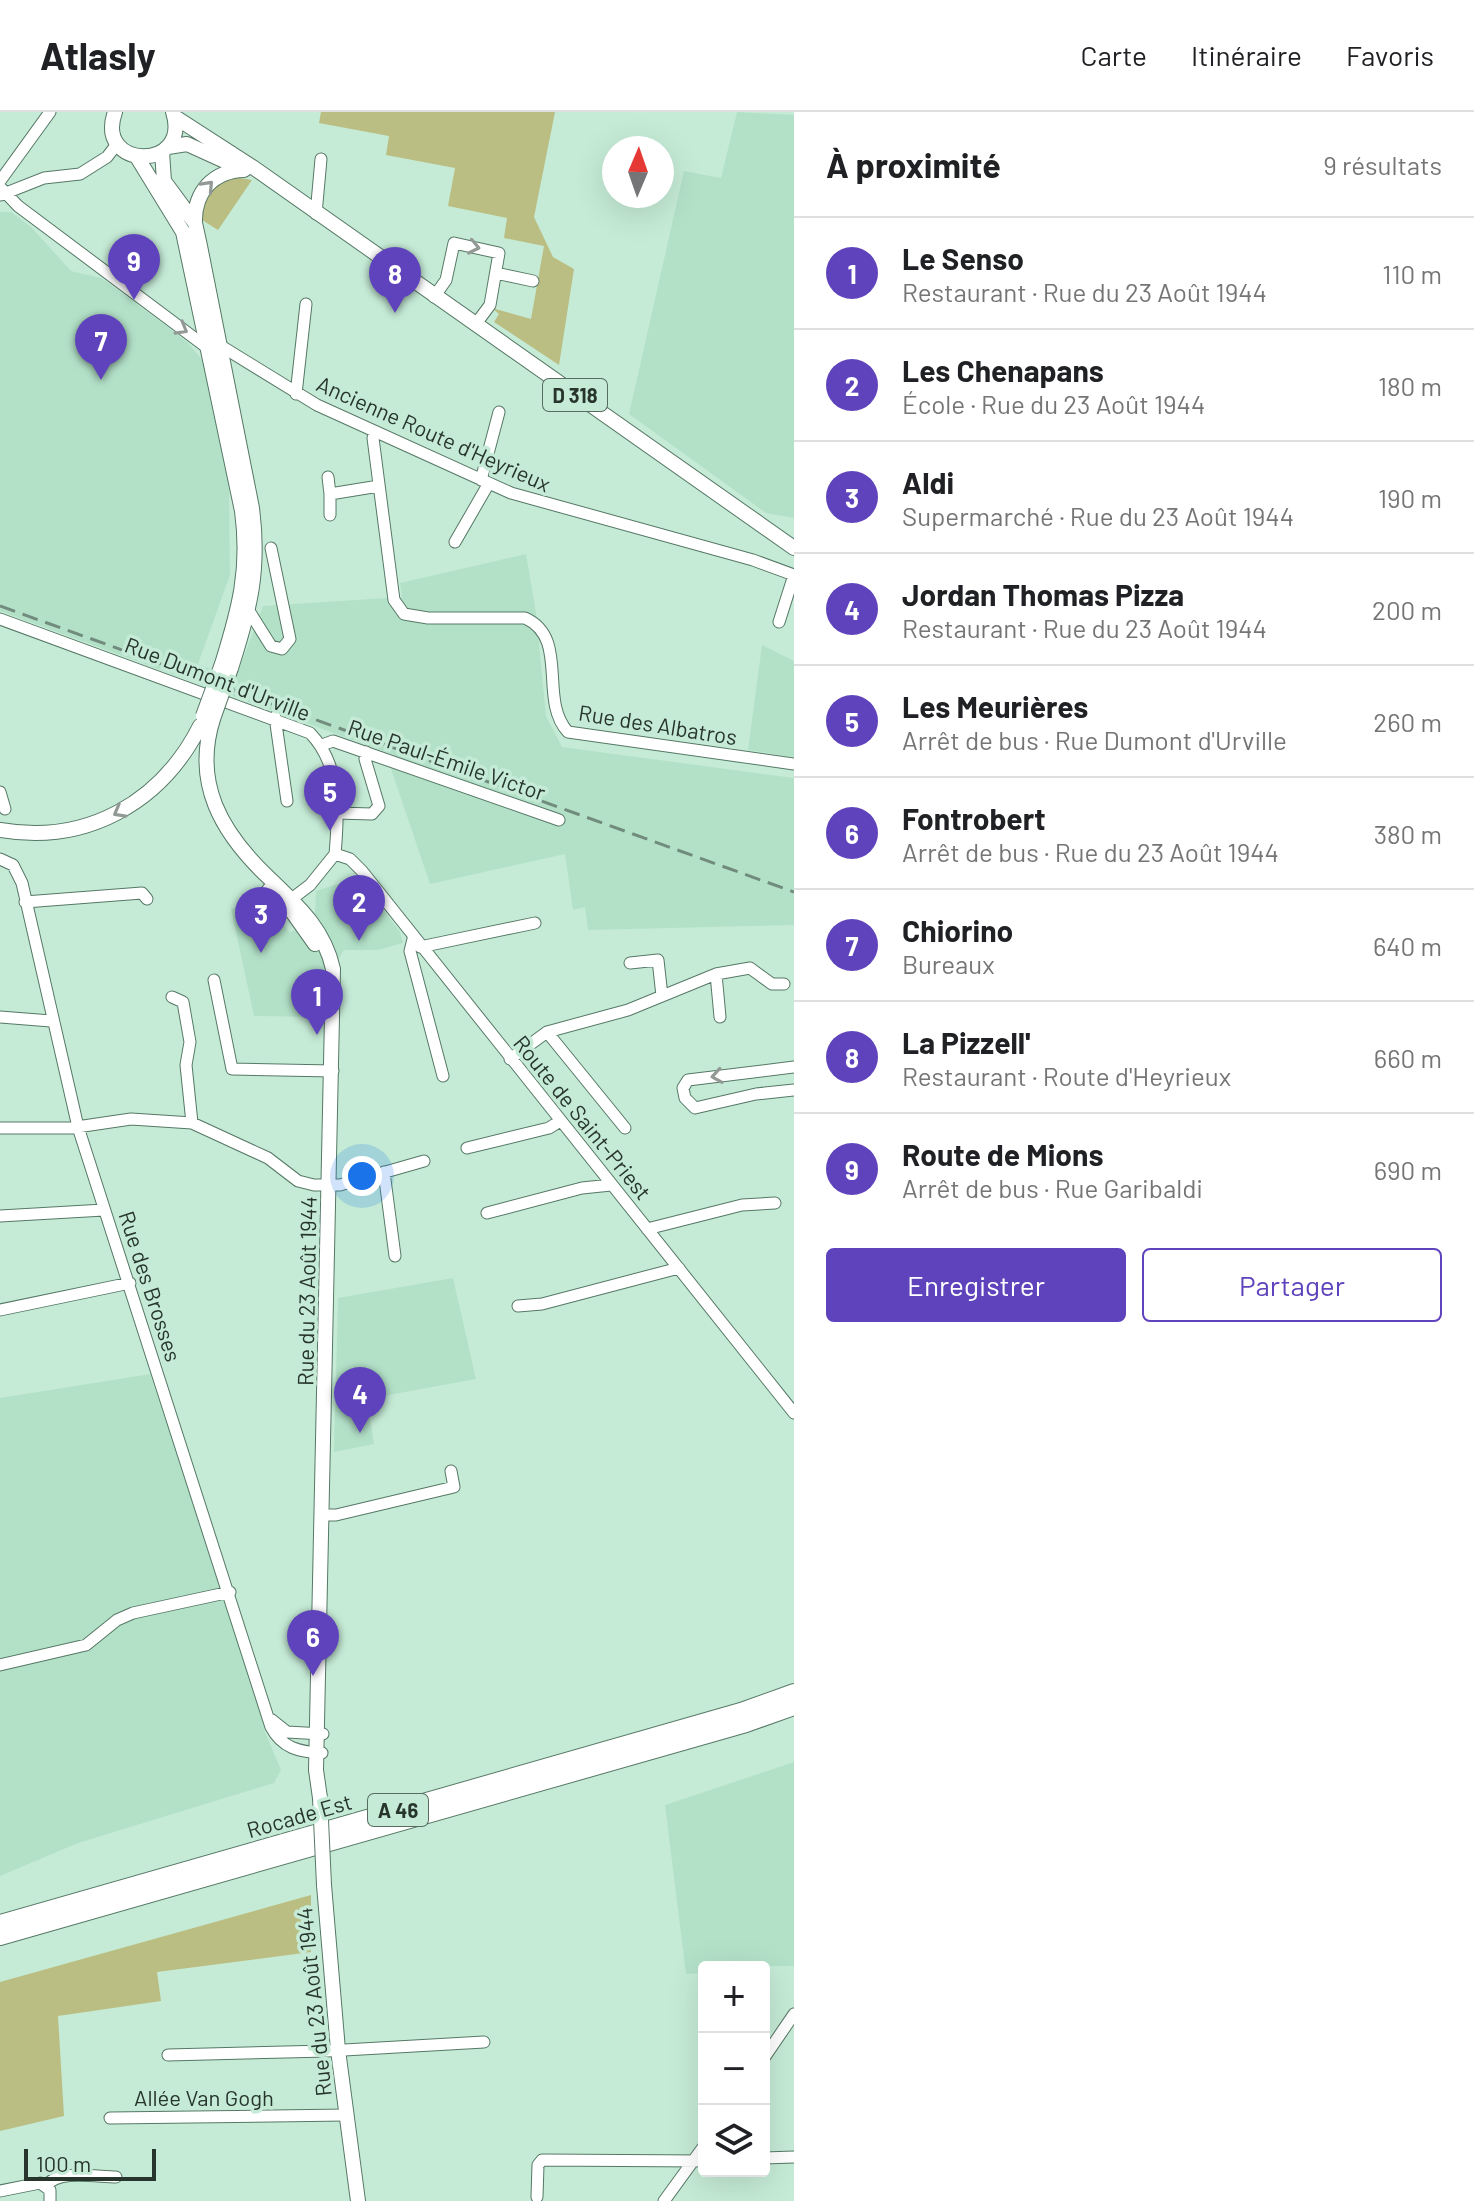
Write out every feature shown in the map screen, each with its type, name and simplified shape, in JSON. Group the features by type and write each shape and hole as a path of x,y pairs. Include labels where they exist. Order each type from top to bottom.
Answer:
{"highway":[{"name":"Rocade Est","path":"0,1923 695,1725 794,1692"},
{"name":"Rocade Est","path":"0,1937 704,1736 794,1707"}],"main road":[{"path":"0,830 54,834 120,814 179,763 205,720 226,666 245,605 257,548 215,348 183,232 137,157 117,144 111,125 115,112"},
{"path":"174,114 175,133 165,150 164,181 195,223"},
{"name":"D 318","path":"174,114 794,548"},
{"name":"D 318","path":"165,150 187,144 281,189"},
{"path":"137,157 165,150"},
{"path":"215,348 195,223 197,201 213,179 226,172 245,170"},
{"name":"Rue du 23 Août 1944","path":"205,720 204,761 211,795 241,847 328,950 334,993 319,1753 324,1885 338,2050 358,2201"}],"street":[{"path":"2,190 50,112"},
{"path":"2,190 44,178 80,174 100,162 117,144"},
{"path":"316,214 321,159"},
{"name":"Ancienne Route d'Heyrieux","path":"2,190 76,248 215,348 296,394 529,500 753,560 794,575 779,622"},
{"path":"434,297 446,280 454,243 499,253 490,305 475,325"},
{"path":"496,273 533,281"},
{"path":"296,394 306,304"},
{"path":"219,366 249,365"},
{"path":"455,542 485,481 499,412"},
{"name":"Rue des Albatros","path":"375,432 394,600 404,614 428,618 525,618 536,623 548,640 557,714 568,732 794,764"},
{"path":"328,477 330,515"},
{"path":"330,494 379,486"},
{"path":"245,605 271,646 282,649 290,639 271,548"},
{"name":"Rue Dumont d'Urville","path":"0,619 275,717 310,733 322,745 332,768 336,813 335,854"},
{"path":"275,717 287,801"},
{"name":"Rue Paul-Émile Victor","path":"322,745 333,741 559,820"},
{"path":"336,813 372,814 379,806 365,759 366,752"},
{"path":"0,792 5,809"},
{"path":"292,905 335,854"},
{"name":"Route de Saint-Priest","path":"335,854 350,859 362,871 794,1411"},
{"name":"Rue des Brosses","path":"0,859 13,865 22,883 51,1021 78,1127 269,1717 282,1743 319,1753"},
{"path":"25,902 142,893 147,899"},
{"path":"443,1076 410,951 417,943 535,923"},
{"path":"630,963 658,960 662,996"},
{"path":"510,1059 547,1032 628,1010 716,974 750,968 772,984 784,984"},
{"path":"716,974 720,1017"},
{"path":"214,980 232,1069 333,1071"},
{"path":"172,997 183,1002 190,1042 186,1065 192,1123"},
{"path":"0,1017 51,1021"},
{"path":"547,1032 625,1128"},
{"path":"794,1067 688,1080 683,1088 685,1098 695,1108 756,1094 794,1090"},
{"path":"0,1128 78,1127 115,1120 192,1123 268,1158 298,1181 330,1185 424,1161"},
{"path":"467,1148 549,1128 560,1121"},
{"path":"384,1172 395,1256"},
{"path":"487,1213 582,1188 611,1185"},
{"path":"647,1229 742,1205 775,1203"},
{"path":"0,1216 104,1210"},
{"path":"518,1306 542,1304 679,1268"},
{"path":"0,1310 130,1283"},
{"path":"324,1515 336,1515 454,1487 451,1471"},
{"path":"0,1665 86,1645 117,1620 133,1613 230,1592"},
{"path":"269,1717 287,1732 320,1734"},
{"path":"770,2049 794,2014"},
{"path":"168,2055 484,2042"},
{"name":"Allée Van Gogh","path":"110,2118 346,2115"},
{"path":"770,2158 794,2157"},
{"path":"537,2197 538,2165 542,2160 698,2161"},
{"path":"664,2201 698,2162"},
{"path":"50,2201 46,2186 50,2180 60,2176 116,2177"},
{"path":"0,2191 34,2183 46,2186"}],"shaded area":[{"path":"321,112 555,112 534,217 553,257 574,269 559,365 494,322 499,314 492,308 531,319 544,246 504,238 507,218 448,206 455,168 386,155 389,136 319,123"},
{"path":"737,112 794,115 794,518 766,513 629,414 684,171 721,178"},
{"path":"233,177 252,180 218,230 202,220 204,204 214,189"},
{"path":"0,212 11,212 31,227 71,271 101,278 160,321 188,343 204,362 229,489 230,575 198,664 211,669 205,686 0,611"},
{"path":"526,554 536,613 546,716 562,747 794,778 794,925 588,930 585,907 573,910 565,854 430,884 390,766 394,755 229,695 263,606 402,597 400,583"},
{"path":"762,645 794,661 794,757 748,750"},
{"path":"359,877 400,932 403,943 378,950 344,950 323,985 324,1017 254,1016 231,909 267,902 290,933 315,914 316,891"},
{"path":"453,1278 476,1379 367,1399 374,1444 334,1452 338,1298"},
{"path":"150,1374 261,1706 265,1732 281,1770 274,1783 78,1843 0,1876 0,1398"},
{"path":"794,1762 794,1966 770,1966 770,1961 698,1961 698,1973 686,1974 665,1805"},
{"path":"311,1895 311,1952 157,1972 161,2001 58,2016 64,2116 0,2131 0,1982"}],"railway":[{"path":"0,606 794,892"}],"place":[{"name":"Route de Mions","path":"134,300"},
{"name":"La Pizzell'","path":"395,313"},
{"name":"Chiorino","path":"101,380"},
{"name":"Les Meurières","path":"330,831"},
{"name":"Les Chenapans","path":"359,941"},
{"name":"Aldi","path":"261,953"},
{"name":"Le Senso","path":"317,1035"},
{"name":"Jordan Thomas Pizza","path":"360,1433"},
{"name":"Fontrobert","path":"313,1676"}]}
